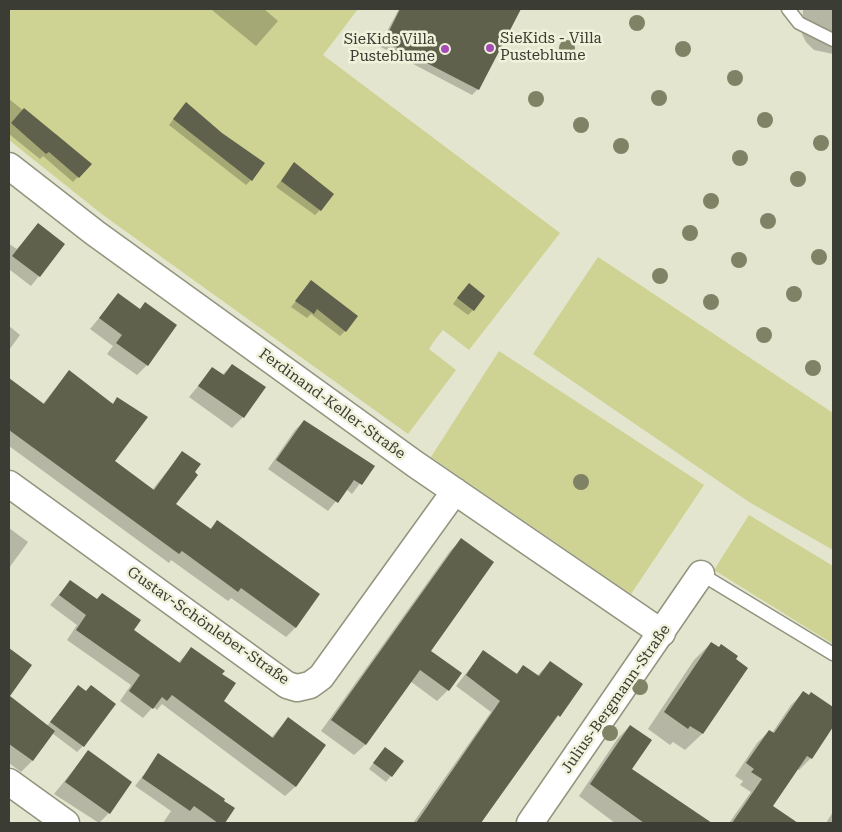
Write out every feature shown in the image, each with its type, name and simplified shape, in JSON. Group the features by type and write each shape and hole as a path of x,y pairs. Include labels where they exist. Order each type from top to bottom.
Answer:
{"street":[{"name":"Ferdinand-Keller-Straße","path":"9,166 95,233 455,492 662,633"},
{"name":"Gustav-Schönleber-Straße","path":"9,484 287,685 297,688 310,685 321,677 455,492"},
{"name":"Julius-Bergmann-Straße","path":"541,819 701,574"},
{"path":"9,782 66,823"}],"lane":[{"path":"788,9 799,23 833,40"},
{"path":"701,574 833,654"}],"green space":[{"path":"9,9 358,9 323,55 560,233 469,350 443,330 434,341 429,349 456,370 408,434 103,215 9,140"},
{"path":"598,257 833,413 833,550 749,502 533,354"},
{"path":"499,351 704,485 631,594 431,457"},
{"path":"749,515 833,566 833,644 714,570"}],"building":[{"name":"SieKids Villa Pusteblume","path":"400,9 521,9 479,90 384,41"},
{"path":"186,102 222,133 265,163 252,181 173,119"},
{"path":"24,108 92,164 79,178 49,152 46,154 11,123"},
{"path":"294,162 334,194 321,211 281,181"},
{"path":"38,223 65,244 40,277 12,256"},
{"path":"311,280 358,316 346,332 317,309 314,314 295,301"},
{"path":"469,283 485,296 474,311 457,298"},
{"path":"118,293 140,309 145,302 177,325 148,366 116,343 122,335 99,318"},
{"path":"232,364 266,387 244,418 198,386 212,367 224,375"},
{"path":"69,370 113,404 117,397 148,417 115,461 154,490 182,451 201,464 195,472 198,475 176,504 211,529 217,520 320,594 296,628 241,588 238,592 182,551 179,554 9,430 9,378 44,404"},
{"path":"304,420 375,466 362,485 354,480 338,503 276,460"},
{"path":"461,538 494,562 431,651 462,673 449,691 420,670 366,745 331,720"},
{"path":"70,580 97,599 102,593 141,620 134,630 180,663 191,647 225,671 222,674 236,683 224,701 273,738 288,717 326,745 296,787 172,695 167,701 162,697 153,709 129,691 140,675 76,630 86,615 59,595"},
{"path":"711,642 719,647 721,644 738,656 736,659 748,668 703,734 690,726 688,729 664,712"},
{"path":"9,648 32,665 10,696 55,731 33,761 9,744"},
{"path":"483,650 517,674 523,665 539,676 550,661 583,684 560,717 558,715 481,823 416,823 500,701 466,675"},
{"path":"78,685 86,691 91,685 116,704 84,747 50,722"},
{"path":"803,691 809,695 811,692 833,707 833,727 812,759 807,756 773,806 798,823 732,823 762,779 751,772 754,769 746,763 769,730 774,733"},
{"path":"630,725 652,740 632,769 712,823 644,823 590,784"},
{"path":"385,747 404,761 392,777 373,763"},
{"path":"88,750 132,782 110,814 65,782"},
{"path":"158,753 225,799 224,801 235,808 225,823 218,823 194,806 190,811 142,778"}],"place":[{"name":"SieKids - Villa Pusteblume","path":"490,48"},
{"name":"SieKids Villa Pusteblume","path":"445,49"}]}
